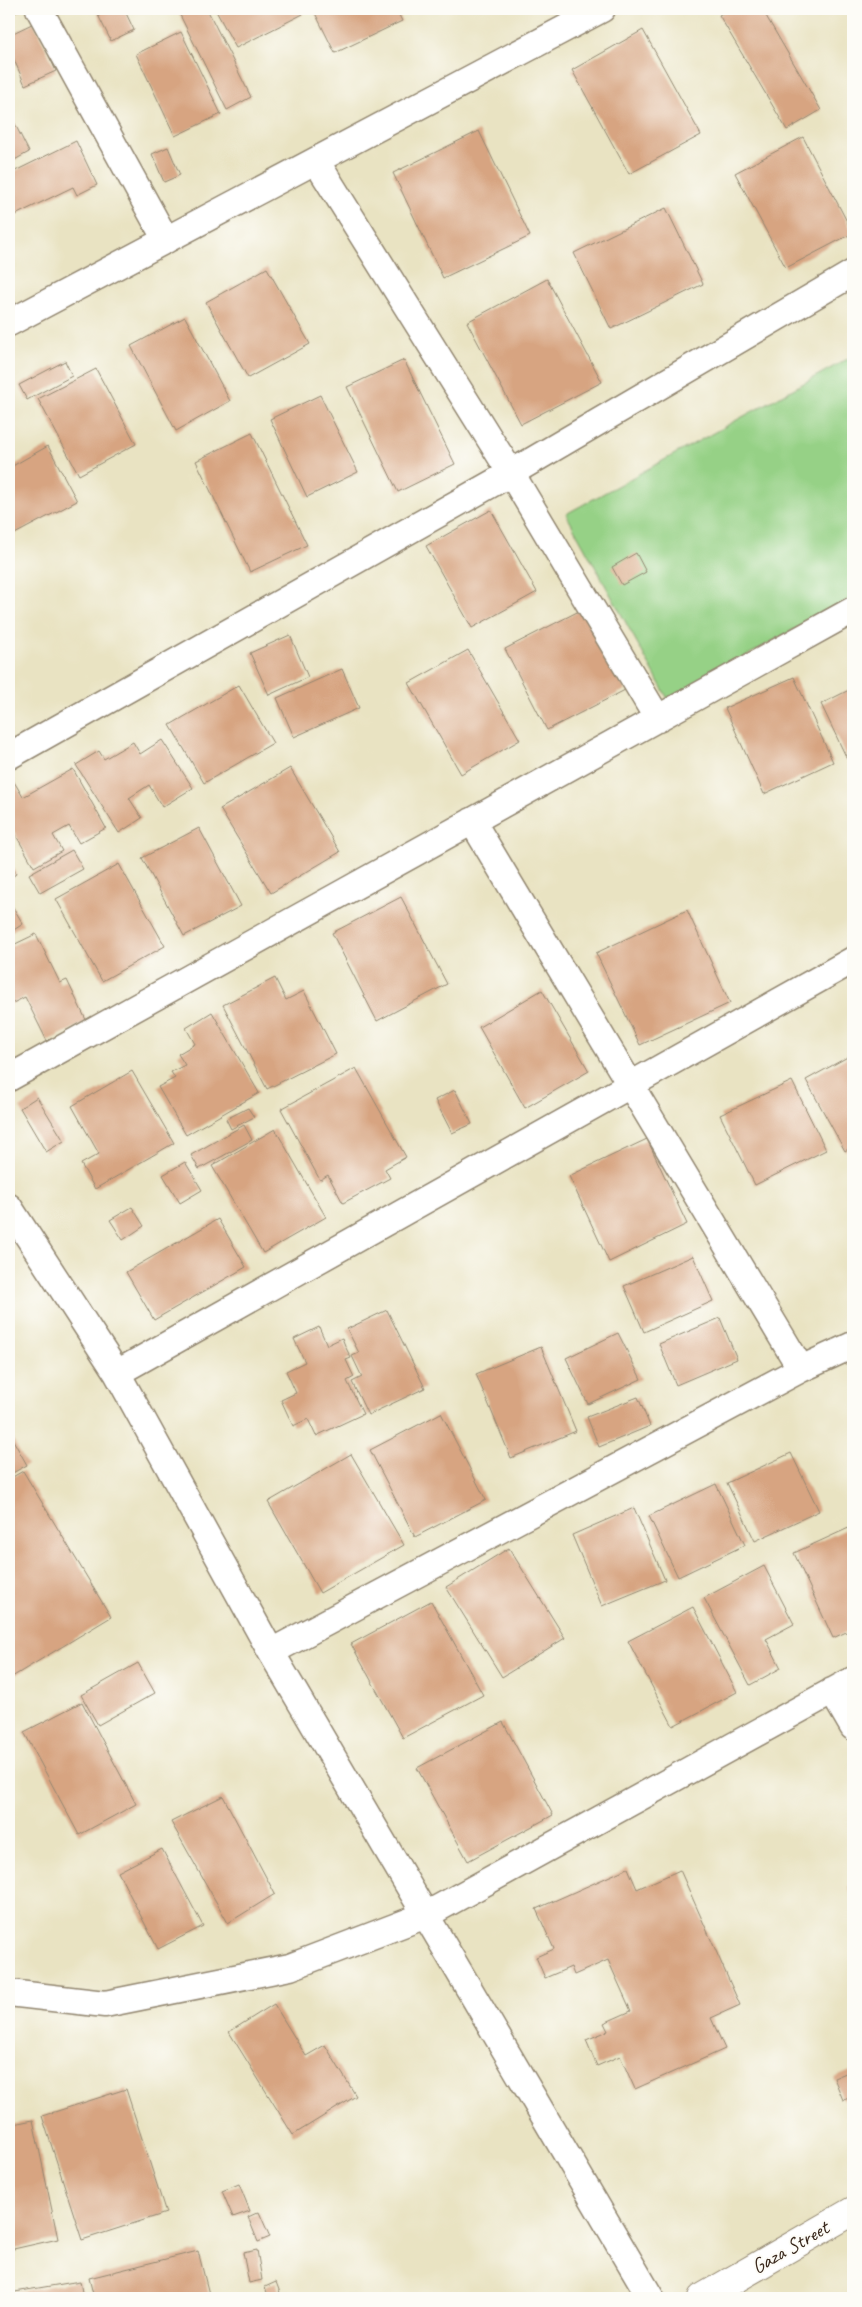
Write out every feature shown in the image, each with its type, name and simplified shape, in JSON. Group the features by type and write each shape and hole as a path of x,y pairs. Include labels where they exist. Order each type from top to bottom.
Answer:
{"main road":[{"name":"Gaza Street","path":"702,2298 853,2211"}],"street":[{"path":"39,9 166,240"},
{"path":"9,323 602,9"},
{"path":"316,161 511,473 658,718"},
{"path":"9,756 511,473 853,273"},
{"path":"9,1078 853,610"},
{"path":"472,821 801,1369"},
{"path":"116,1373 853,960"},
{"path":"9,1207 18,1242 116,1373 271,1652 651,2298"},
{"path":"271,1652 801,1369 853,1344"},
{"path":"9,1993 104,2004 290,1967 426,1915 843,1685 853,1727"}],"green space":[{"path":"853,356 853,597 668,699 566,514"}],"building":[{"path":"9,9 19,9 20,10 9,16"},
{"path":"95,9 124,9 134,30 111,41"},
{"path":"177,9 207,9 251,97 227,110"},
{"path":"215,9 301,9 303,14 236,48"},
{"path":"313,9 396,9 402,21 335,53"},
{"path":"729,9 762,9 821,110 787,130 719,15"},
{"path":"34,23 56,71 25,85 9,48 9,35"},
{"path":"643,30 701,135 629,174 572,70"},
{"path":"181,32 221,114 175,136 136,54"},
{"path":"9,112 29,152 9,163"},
{"path":"479,131 530,236 443,278 393,173"},
{"path":"803,137 853,233 786,268 735,173"},
{"path":"76,141 97,185 77,195 73,187 9,218 9,174"},
{"path":"168,147 180,175 164,182 152,154"},
{"path":"666,208 703,284 611,329 574,253"},
{"path":"267,268 310,344 248,378 206,302"},
{"path":"547,279 602,382 521,424 467,322"},
{"path":"185,317 230,401 176,431 131,346"},
{"path":"404,360 455,464 398,492 347,387"},
{"path":"65,361 72,376 27,400 19,385"},
{"path":"96,369 136,444 79,475 38,399"},
{"path":"320,395 358,472 307,497 270,419"},
{"path":"252,433 307,545 250,572 196,461"},
{"path":"48,446 77,501 9,537 9,468"},
{"path":"491,510 537,592 472,628 426,546"},
{"path":"636,553 646,572 622,585 612,567"},
{"path":"583,609 625,690 547,730 505,649"},
{"path":"290,635 308,677 269,695 250,653"},
{"path":"468,650 520,740 461,774 409,683"},
{"path":"342,669 359,708 294,737 277,698"},
{"path":"794,677 833,762 764,794 725,708"},
{"path":"239,685 273,743 204,783 170,725"},
{"path":"853,688 853,764 850,765 821,704"},
{"path":"162,740 193,788 162,807 149,785 129,798 142,818 119,833 76,765 99,751 104,759 133,742 140,754"},
{"path":"290,768 340,852 271,893 220,809"},
{"path":"73,769 106,828 79,843 69,826 53,835 62,851 34,867 9,823 9,776 23,797"},
{"path":"199,828 241,906 184,936 142,858"},
{"path":"72,850 83,869 40,893 29,874"},
{"path":"9,861 16,874 9,879"},
{"path":"119,864 165,946 102,981 56,899"},
{"path":"401,897 447,984 377,1021 332,933"},
{"path":"13,907 23,924 9,933 9,909"},
{"path":"687,910 730,1003 640,1045 596,953"},
{"path":"36,934 60,983 67,980 87,1022 47,1041 25,997 9,1005 9,947"},
{"path":"275,978 286,1000 304,991 336,1054 267,1089 223,1005"},
{"path":"542,990 589,1071 525,1108 479,1027"},
{"path":"212,1012 259,1093 186,1135 158,1087 175,1078 171,1072 185,1065 178,1054 195,1044 186,1028"},
{"path":"853,1054 853,1146 845,1151 806,1080"},
{"path":"356,1068 406,1157 385,1169 390,1178 343,1203 328,1175 320,1180 281,1109"},
{"path":"132,1071 174,1143 95,1189 81,1164 99,1154 72,1106"},
{"path":"792,1081 826,1150 755,1185 720,1115"},
{"path":"455,1090 472,1124 452,1133 435,1100"},
{"path":"37,1097 64,1141 46,1152 20,1108"},
{"path":"248,1108 254,1117 231,1129 226,1119"},
{"path":"244,1125 252,1140 199,1169 191,1155"},
{"path":"275,1129 326,1217 263,1253 212,1166"},
{"path":"647,1139 687,1224 609,1262 569,1176"},
{"path":"185,1162 202,1190 180,1203 163,1175"},
{"path":"132,1207 144,1226 123,1240 110,1220"},
{"path":"218,1219 246,1267 154,1320 126,1272"},
{"path":"693,1256 713,1301 644,1332 624,1286"},
{"path":"387,1310 425,1388 368,1415 352,1382 362,1377 352,1356 359,1353 347,1329"},
{"path":"720,1318 737,1359 676,1385 659,1344"},
{"path":"319,1327 327,1345 342,1338 351,1358 346,1360 354,1377 347,1381 363,1414 316,1436 308,1419 293,1426 281,1400 296,1393 286,1371 305,1362 294,1339"},
{"path":"618,1333 641,1379 588,1404 566,1358"},
{"path":"541,1347 576,1431 511,1458 476,1374"},
{"path":"638,1397 650,1426 599,1447 587,1417"},
{"path":"441,1413 486,1500 415,1537 370,1450"},
{"path":"9,1433 27,1465 9,1475"},
{"path":"791,1453 819,1511 755,1541 727,1483"},
{"path":"351,1454 404,1545 320,1593 268,1502"},
{"path":"23,1471 111,1617 12,1677 9,1672 9,1479"},
{"path":"716,1484 745,1545 678,1577 649,1516"},
{"path":"634,1508 665,1580 602,1606 572,1535"},
{"path":"853,1526 853,1629 833,1638 794,1553"},
{"path":"509,1548 565,1638 502,1677 446,1587"},
{"path":"764,1566 794,1624 766,1639 781,1668 750,1685 704,1598"},
{"path":"431,1601 483,1695 403,1738 351,1644"},
{"path":"693,1607 737,1692 673,1726 628,1641"},
{"path":"138,1663 155,1693 98,1725 81,1695"},
{"path":"82,1702 136,1804 79,1835 24,1732"},
{"path":"503,1722 553,1815 468,1861 417,1768"},
{"path":"223,1796 275,1894 228,1923 171,1822"},
{"path":"162,1849 203,1926 158,1949 118,1872"},
{"path":"628,1868 637,1889 680,1870 740,2005 711,2018 725,2049 635,2089 620,2056 597,2066 586,2040 608,2031 604,2023 631,2011 608,1960 574,1975 571,1967 545,1978 536,1957 554,1949 536,1909"},
{"path":"853,1884 853,1900 848,1887"},
{"path":"274,2004 306,2056 325,2045 356,2096 293,2135 229,2032"},
{"path":"853,2070 853,2097 843,2100 834,2078"},
{"path":"126,2089 166,2213 82,2240 42,2116"},
{"path":"33,2120 58,2239 9,2250 9,2125"},
{"path":"239,2184 250,2211 233,2217 222,2191"},
{"path":"259,2212 270,2237 258,2242 248,2217"},
{"path":"257,2250 262,2280 249,2283 243,2253"},
{"path":"198,2251 210,2298 94,2298 89,2278"},
{"path":"80,2281 83,2298 9,2298 9,2293"},
{"path":"276,2282 282,2298 269,2298 265,2287"}]}
